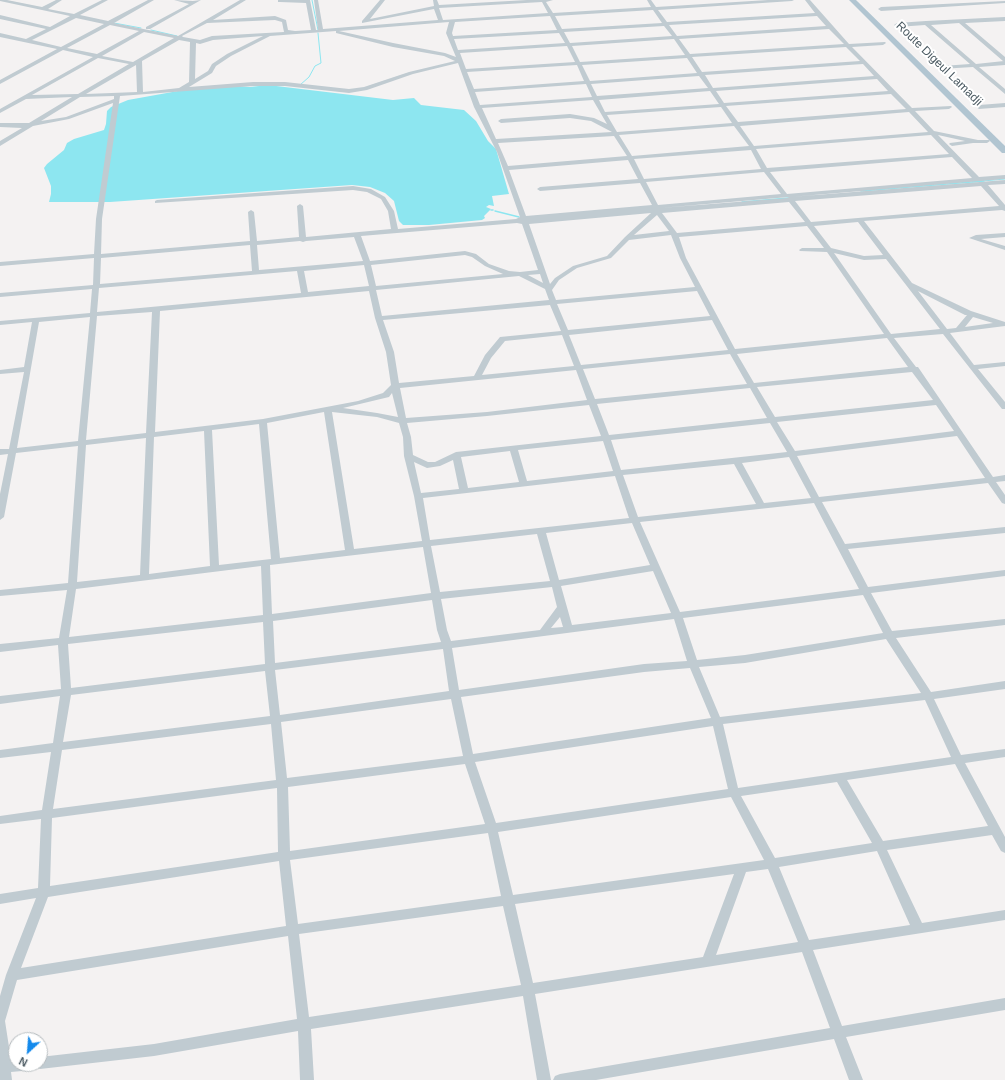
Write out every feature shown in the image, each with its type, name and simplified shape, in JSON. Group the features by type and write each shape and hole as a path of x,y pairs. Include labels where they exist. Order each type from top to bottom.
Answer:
{"main road":[{"path":"852,0 1005,151"},
{"name":"Route Digeul Lamadji","path":"858,0 1005,143"}],"street":[{"path":"0,0 203,41"},
{"path":"14,0 44,8 60,0"},
{"path":"26,41 106,0"},
{"path":"0,82 152,0"},
{"path":"176,0 193,3"},
{"path":"0,110 199,0"},
{"path":"235,0 242,1"},
{"path":"316,0 321,31"},
{"path":"363,23 383,0"},
{"path":"435,0 438,7 438,14 442,22"},
{"path":"543,0 579,64 603,114 630,157 657,209 674,234 683,258 733,353 792,454 841,547 867,591 889,635 928,696 957,759 1005,848"},
{"path":"348,29 363,23 422,9 551,0"},
{"path":"649,0 752,148 765,170 830,250 889,336 915,369 1005,501"},
{"path":"192,83 193,41 203,41 212,38 656,8 717,2 792,0"},
{"path":"807,0 817,14 911,111 935,133 1004,209"},
{"path":"203,41 183,35 242,1"},
{"path":"280,1 308,1 314,32"},
{"path":"881,10 983,2 1005,2"},
{"path":"983,2 991,8"},
{"path":"452,38 817,14"},
{"path":"997,14 1004,19"},
{"path":"0,17 50,28"},
{"path":"207,22 275,18 284,22 286,31 300,32"},
{"path":"897,25 1004,19"},
{"path":"452,22 449,31 477,107 492,121 495,142 506,168 522,220 606,438 634,521 677,615 693,663 717,721 734,792 772,864 806,947 856,1080"},
{"path":"961,22 1005,62"},
{"path":"926,23 1005,92"},
{"path":"457,52 830,27"},
{"path":"331,30 393,45 445,55 460,61"},
{"path":"181,89 210,72 214,65 229,55 272,34"},
{"path":"0,35 98,56 136,62"},
{"path":"3,142 78,96 180,37"},
{"path":"464,71 883,42"},
{"path":"24,97 117,97 181,89 253,84 285,84 349,91 365,90 411,73 460,61"},
{"path":"136,62 140,94"},
{"path":"472,91 865,62"},
{"path":"942,68 1005,62"},
{"path":"477,107 879,77"},
{"path":"996,84 1005,84"},
{"path":"603,114 893,92"},
{"path":"0,125 25,126 66,118 117,97"},
{"path":"0,1019 12,976 44,893 47,813 56,747 66,692 63,640 72,586 82,444 94,314 99,219 117,97"},
{"path":"0,104 8,106"},
{"path":"979,107 1005,105"},
{"path":"495,142 949,107"},
{"path":"492,121 521,113"},
{"path":"492,121 570,116 592,119 614,132"},
{"path":"0,128 6,135 3,142"},
{"path":"506,168 954,132"},
{"path":"935,133 978,142"},
{"path":"952,144 988,141"},
{"path":"540,189 954,155"},
{"path":"0,264 303,240 979,181 1005,177"},
{"path":"979,181 1005,182"},
{"path":"157,202 353,188 369,190 383,198 391,211 395,232"},
{"path":"300,206 303,240"},
{"path":"548,289 557,279 575,267 609,257 657,209"},
{"path":"627,238 1004,209"},
{"path":"251,212 256,273"},
{"path":"860,220 972,367 1005,407"},
{"path":"358,235 374,289 379,318 390,352 408,456 418,496 442,630 447,645 455,695 469,759 492,828 528,990 544,1080"},
{"path":"1005,235 972,238 1005,248"},
{"path":"802,250 830,250 864,258 888,257"},
{"path":"0,294 256,273 465,253 474,254 490,266 508,273 520,274 548,289"},
{"path":"488,258 493,277"},
{"path":"300,269 305,295"},
{"path":"0,323 542,272"},
{"path":"909,284 972,314 1004,324"},
{"path":"379,318 700,289"},
{"path":"144,578 149,435 156,309"},
{"path":"958,330 972,314"},
{"path":"477,377 488,356 503,339 715,318"},
{"path":"0,517 2,490 13,450 36,319"},
{"path":"0,452 82,444 263,421 328,409 386,395 395,386 733,353 889,336 946,332 1004,324"},
{"path":"972,367 1005,364"},
{"path":"0,372 28,369"},
{"path":"328,409 377,415 403,421 753,387 915,369"},
{"path":"412,476 417,468 437,464 456,455 938,402"},
{"path":"328,409 350,552"},
{"path":"263,421 271,562 269,618 270,667 282,782 284,856 304,1024 307,1080"},
{"path":"208,428 215,569"},
{"path":"418,496 737,461 959,433"},
{"path":"513,448 524,484"},
{"path":"456,455 464,490"},
{"path":"408,456 427,465"},
{"path":"737,461 762,506"},
{"path":"0,593 144,578 426,543 634,521 1005,478"},
{"path":"841,547 1005,530"},
{"path":"541,531 568,629"},
{"path":"0,648 269,618 436,596 555,584 655,567"},
{"path":"0,700 447,645 1005,573"},
{"path":"543,632 562,608"},
{"path":"0,754 276,719 693,663 745,659 889,635 1005,622"},
{"path":"0,820 282,782 469,759 717,721 928,696 1005,685"},
{"path":"0,904 5,899 284,856 492,828 1005,752"},
{"path":"840,777 880,846 918,928"},
{"path":"12,976 293,930 772,864 880,846 995,830"},
{"path":"707,962 742,868"},
{"path":"48,1062 154,1050 304,1024 1005,915"},
{"path":"560,1080 1005,1004"},
{"path":"0,1023 5,1074"}],"water":[{"path":"268,85 393,100 414,98 421,105 464,110 476,121 488,141 496,149 509,194 492,196 494,206 489,205 486,207 491,209 482,220 429,225 403,225 399,221 394,201 385,193 370,187 352,185 110,202 49,202 51,186 44,168 64,150 67,143 74,139 104,130 107,111 111,107 128,100 189,89"}],"waterway":[{"path":"312,0 318,30"},
{"path":"114,23 141,28"},
{"path":"151,30 177,36"},
{"path":"300,85 309,77 315,66 321,63 318,33"},
{"path":"975,182 1005,179"},
{"path":"975,182 984,181"},
{"path":"861,191 975,182"},
{"path":"742,202 789,198"},
{"path":"495,211 519,217"}]}
